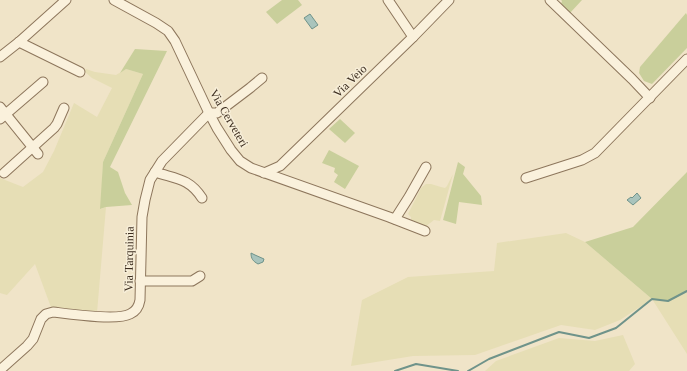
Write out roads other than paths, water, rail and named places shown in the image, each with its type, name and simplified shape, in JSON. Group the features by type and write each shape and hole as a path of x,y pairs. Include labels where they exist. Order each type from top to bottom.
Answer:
{"street":[{"path":"0,58 66,0"},
{"name":"Via Cerveteri","path":"114,0 156,23 168,32 175,40 209,113 240,161 251,168 264,173 425,231"},
{"path":"388,0 413,37"},
{"name":"Via Veio","path":"264,173 280,166 413,37 448,0"},
{"path":"550,0 632,78 650,98"},
{"path":"19,42 80,72"},
{"path":"526,178 582,160 595,153 687,60"},
{"path":"209,113 217,113 262,78"},
{"path":"3,117 43,82"},
{"path":"0,107 3,117 36,151"},
{"path":"4,173 36,151 57,124 64,108"},
{"name":"Via Tarquinia","path":"0,370 33,339 40,319 46,314 53,312 112,317 130,314 138,308 140,300 142,217 150,180 162,161 209,113"},
{"path":"395,219 426,167"},
{"path":"155,172 180,179 192,185 202,198"},
{"path":"140,281 192,281 200,276"}],"water":[{"path":"310,14 318,25 312,29 304,18"},
{"path":"637,193 641,198 633,205 627,200 631,197 632,198"},
{"path":"251,253 264,259 263,262 258,264 255,262"}],"waterway":[{"path":"468,371 489,359 559,332 589,338 616,328 652,299 668,301 687,291"},
{"path":"395,371 416,364 458,371"}]}
